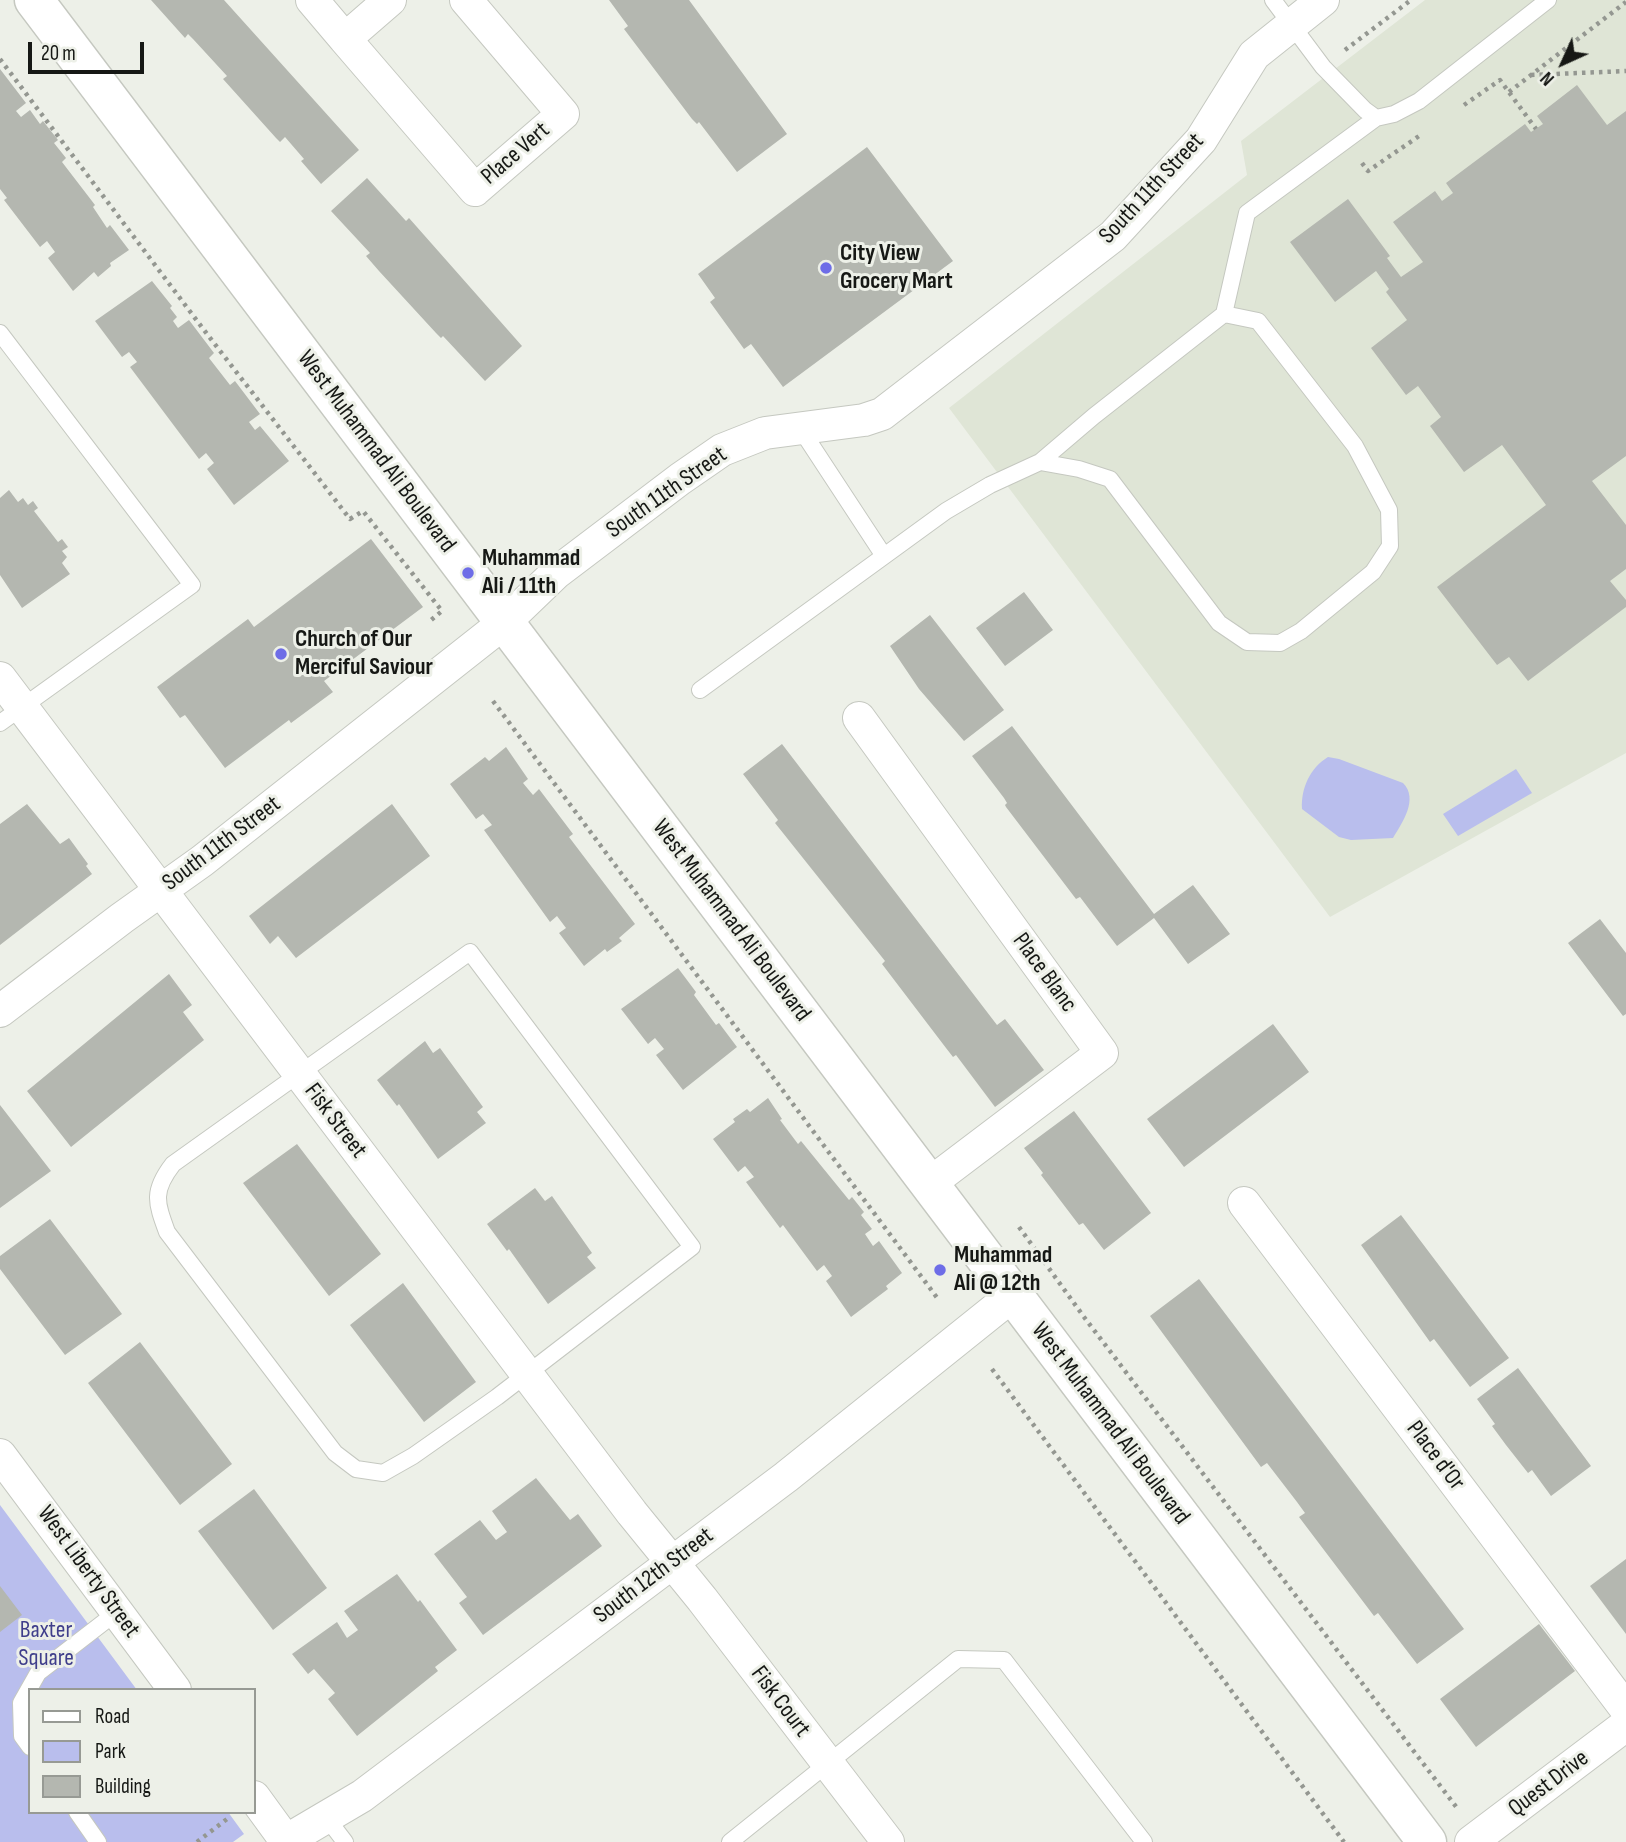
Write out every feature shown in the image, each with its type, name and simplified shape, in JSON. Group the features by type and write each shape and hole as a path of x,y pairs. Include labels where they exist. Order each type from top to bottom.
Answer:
{"main road":[{"name":"West Muhammad Ali Boulevard","path":"34,0 1427,1842"}],"street":[{"name":"Place Vert","path":"312,0 475,190 563,114 466,0"},
{"path":"345,38 390,0"},
{"name":"South 11th Street","path":"0,1011 202,861 505,622 556,573 722,450 765,433 864,420 882,414 1114,236 1201,140 1282,12 1323,0"},
{"name":"Fisk Street","path":"0,678 11,714 160,892 632,1513 673,1562"},
{"name":"Place Blanc","path":"859,718 1102,1053 929,1184"},
{"name":"Place d'Or","path":"1244,1203 1626,1709"},
{"name":"South 12th Street","path":"285,1841 362,1796 797,1468 1013,1295"},
{"name":"West Liberty Street","path":"0,1455 174,1688"},
{"name":"Fisk Court","path":"673,1562 888,1842"},
{"name":"Quest Drive","path":"1475,1839 1626,1725"},
{"path":"256,1800 285,1841"}],"lane":[{"path":"701,690 946,512 990,485 1040,462 1224,314 1247,213 1377,118 1394,114 1419,101 1548,0"},
{"path":"1282,12 1323,66 1365,110 1377,118"},
{"path":"1040,462 1079,469 1110,479 1219,623 1247,642 1280,643 1301,631 1373,572 1390,546 1388,510 1355,446 1258,321 1224,314"},
{"path":"0,333 192,585 11,714"},
{"path":"800,428 884,556"},
{"path":"470,952 692,1247 527,1375 413,1456 383,1473 356,1469 335,1453 247,1341 167,1232 157,1205 161,1180 173,1164 299,1073 470,952"},
{"path":"30,1688 38,1673 117,1612"},
{"path":"730,1842 958,1659 1004,1660 1144,1842"},
{"path":"28,1691 21,1703 22,1735 28,1744"},
{"path":"78,1814 98,1842"},
{"path":"326,1817 345,1842"}],"path":[{"path":"1323,66 1411,0"},
{"path":"1509,92 1626,2"},
{"path":"0,59 206,334 350,519 363,511 442,611 430,621"},
{"path":"1531,75 1626,71"},
{"path":"493,701 938,1299"},
{"path":"1019,1227 1475,1839"},
{"path":"992,1369 1344,1842"},
{"path":"197,1842 234,1814"}],"shaded area":[{"path":"1425,0 1626,0 1626,753 1330,917 949,408 1247,175 1241,141"}],"green space":[{"path":"1328,757 1403,783 1408,789 1407,811 1393,838 1351,840 1339,837 1302,809 1308,779 1316,767"},
{"path":"1516,769 1532,793 1458,836 1443,814"},
{"name":"Baxter Square","path":"0,1505 136,1688 28,1688 28,1814 229,1814 244,1834 233,1842 0,1842"}],"building":[{"path":"151,0 224,0 359,150 321,184 285,137 280,142 276,138 223,79 227,76 188,34 185,38"},
{"path":"609,0 689,0 787,134 737,172 699,122 697,124 692,119 624,29 628,26"},
{"path":"0,69 26,103 16,111 21,117 30,110 40,124 43,121 58,140 54,143 66,158 62,162 95,205 93,207 107,228 110,225 129,250 110,263 111,266 98,277 94,272 73,291 48,258 55,252 47,241 40,247 4,200 7,198 0,189"},
{"path":"1577,85 1607,125 1626,111 1626,456 1592,481 1626,525 1626,569 1610,581 1626,600 1626,607 1528,681 1509,657 1497,665 1437,587 1546,505 1502,445 1464,472 1430,426 1441,417 1418,386 1406,395 1371,348 1407,320 1386,292 1389,289 1376,271 1335,302 1290,242 1348,199 1390,256 1387,258 1401,277 1423,262 1393,222 1435,191 1442,201 1453,193 1446,183 1525,124 1531,132 1543,124 1537,116"},
{"name":"City View Grocery Mart","path":"867,147 953,261 783,387 751,344 744,349 710,302 715,298 698,274"},
{"path":"367,178 406,221 409,218 522,346 485,381 379,271 366,256 370,253 331,211"},
{"path":"152,281 172,306 170,308 177,317 173,321 178,328 189,320 214,353 209,358 230,385 235,381 260,414 249,422 255,430 260,426 289,461 234,505 207,469 214,463 206,453 199,459 130,367 137,362 129,352 122,357 95,321"},
{"path":"9,490 18,502 23,498 28,505 33,501 38,508 34,511 58,542 62,539 68,547 62,551 67,557 62,563 70,574 22,608 0,575 0,498"},
{"name":"Church of Our Merciful Saviour","path":"371,539 423,607 324,681 333,692 291,723 289,720 225,768 185,715 180,718 157,687 248,619 254,627"},
{"path":"1024,592 1053,630 1005,666 976,628"},
{"path":"930,615 1004,710 964,741 919,689 890,646"},
{"path":"1012,726 1154,914 1193,885 1230,934 1188,964 1154,918 1117,946 1080,897 1076,899 1006,807 1004,798 972,756"},
{"path":"782,744 997,1025 1005,1019 1044,1070 995,1107 956,1055 953,1057 946,1048 882,964 885,961 775,823 778,820 743,774"},
{"path":"506,747 528,779 523,783 533,795 539,789 573,834 569,837 635,924 619,938 622,941 607,952 605,949 584,966 559,933 566,928 557,916 550,922 484,830 492,825 483,814 476,819 450,784 485,757 489,761"},
{"path":"27,804 60,844 69,838 92,874 0,945 0,824"},
{"path":"392,804 430,856 296,958 278,936 270,944 249,916"},
{"path":"1600,919 1626,953 1626,1014 1623,1016 1568,943"},
{"path":"678,968 716,1025 719,1023 737,1047 683,1090 656,1055 664,1049 655,1038 648,1044 621,1009"},
{"path":"169,974 192,1005 183,1012 204,1040 71,1147 27,1091"},
{"path":"1273,1024 1309,1072 1184,1167 1147,1119"},
{"path":"425,1041 433,1053 440,1048 483,1107 477,1112 486,1123 438,1159 399,1104 397,1106 377,1080"},
{"path":"768,1098 798,1144 801,1141 849,1200 852,1197 864,1212 861,1215 872,1229 865,1234 873,1246 879,1241 902,1273 886,1286 888,1289 851,1317 826,1281 832,1276 824,1265 817,1271 783,1225 780,1228 746,1182 754,1177 745,1166 738,1172 713,1139 735,1122 733,1119 747,1109 750,1112"},
{"path":"0,1105 51,1171 0,1208"},
{"path":"1074,1111 1151,1213 1104,1250 1083,1223 1079,1225 1024,1148"},
{"path":"297,1144 381,1254 329,1296 243,1183"},
{"path":"535,1188 545,1201 552,1196 592,1253 587,1257 596,1268 548,1304 509,1249 507,1251 487,1224"},
{"path":"1401,1215 1509,1358 1470,1387 1434,1339 1430,1342 1361,1245"},
{"path":"50,1219 122,1314 65,1355 0,1269 0,1256"},
{"path":"1199,1279 1464,1629 1417,1664 1378,1613 1374,1616 1299,1517 1305,1513 1297,1502 1267,1463 1261,1467 1150,1316"},
{"path":"403,1283 476,1382 424,1422 350,1325"},
{"path":"140,1342 232,1464 180,1505 88,1383"},
{"path":"1518,1368 1591,1466 1551,1496 1532,1470 1528,1473 1506,1445 1477,1399"},
{"path":"536,1478 570,1520 578,1514 602,1546 483,1635 459,1603 467,1597 434,1554 480,1520 496,1540 507,1532 492,1511"},
{"path":"254,1489 327,1588 273,1630 198,1531"},
{"path":"1626,1559 1626,1634 1590,1586"},
{"path":"397,1574 457,1650 435,1667 438,1671 357,1736 328,1699 335,1693 314,1669 308,1674 292,1654 337,1622 347,1638 358,1630 344,1611"},
{"path":"0,1586 22,1615 0,1632"},
{"path":"1539,1624 1575,1671 1476,1747 1440,1699"}],"place":[{"name":"City View Grocery Mart","path":"826,268"},
{"name":"Muhammad Ali / 11th","path":"468,573"},
{"name":"Church of Our Merciful Saviour","path":"281,654"},
{"name":"Muhammad Ali @ 12th","path":"940,1270"}]}
